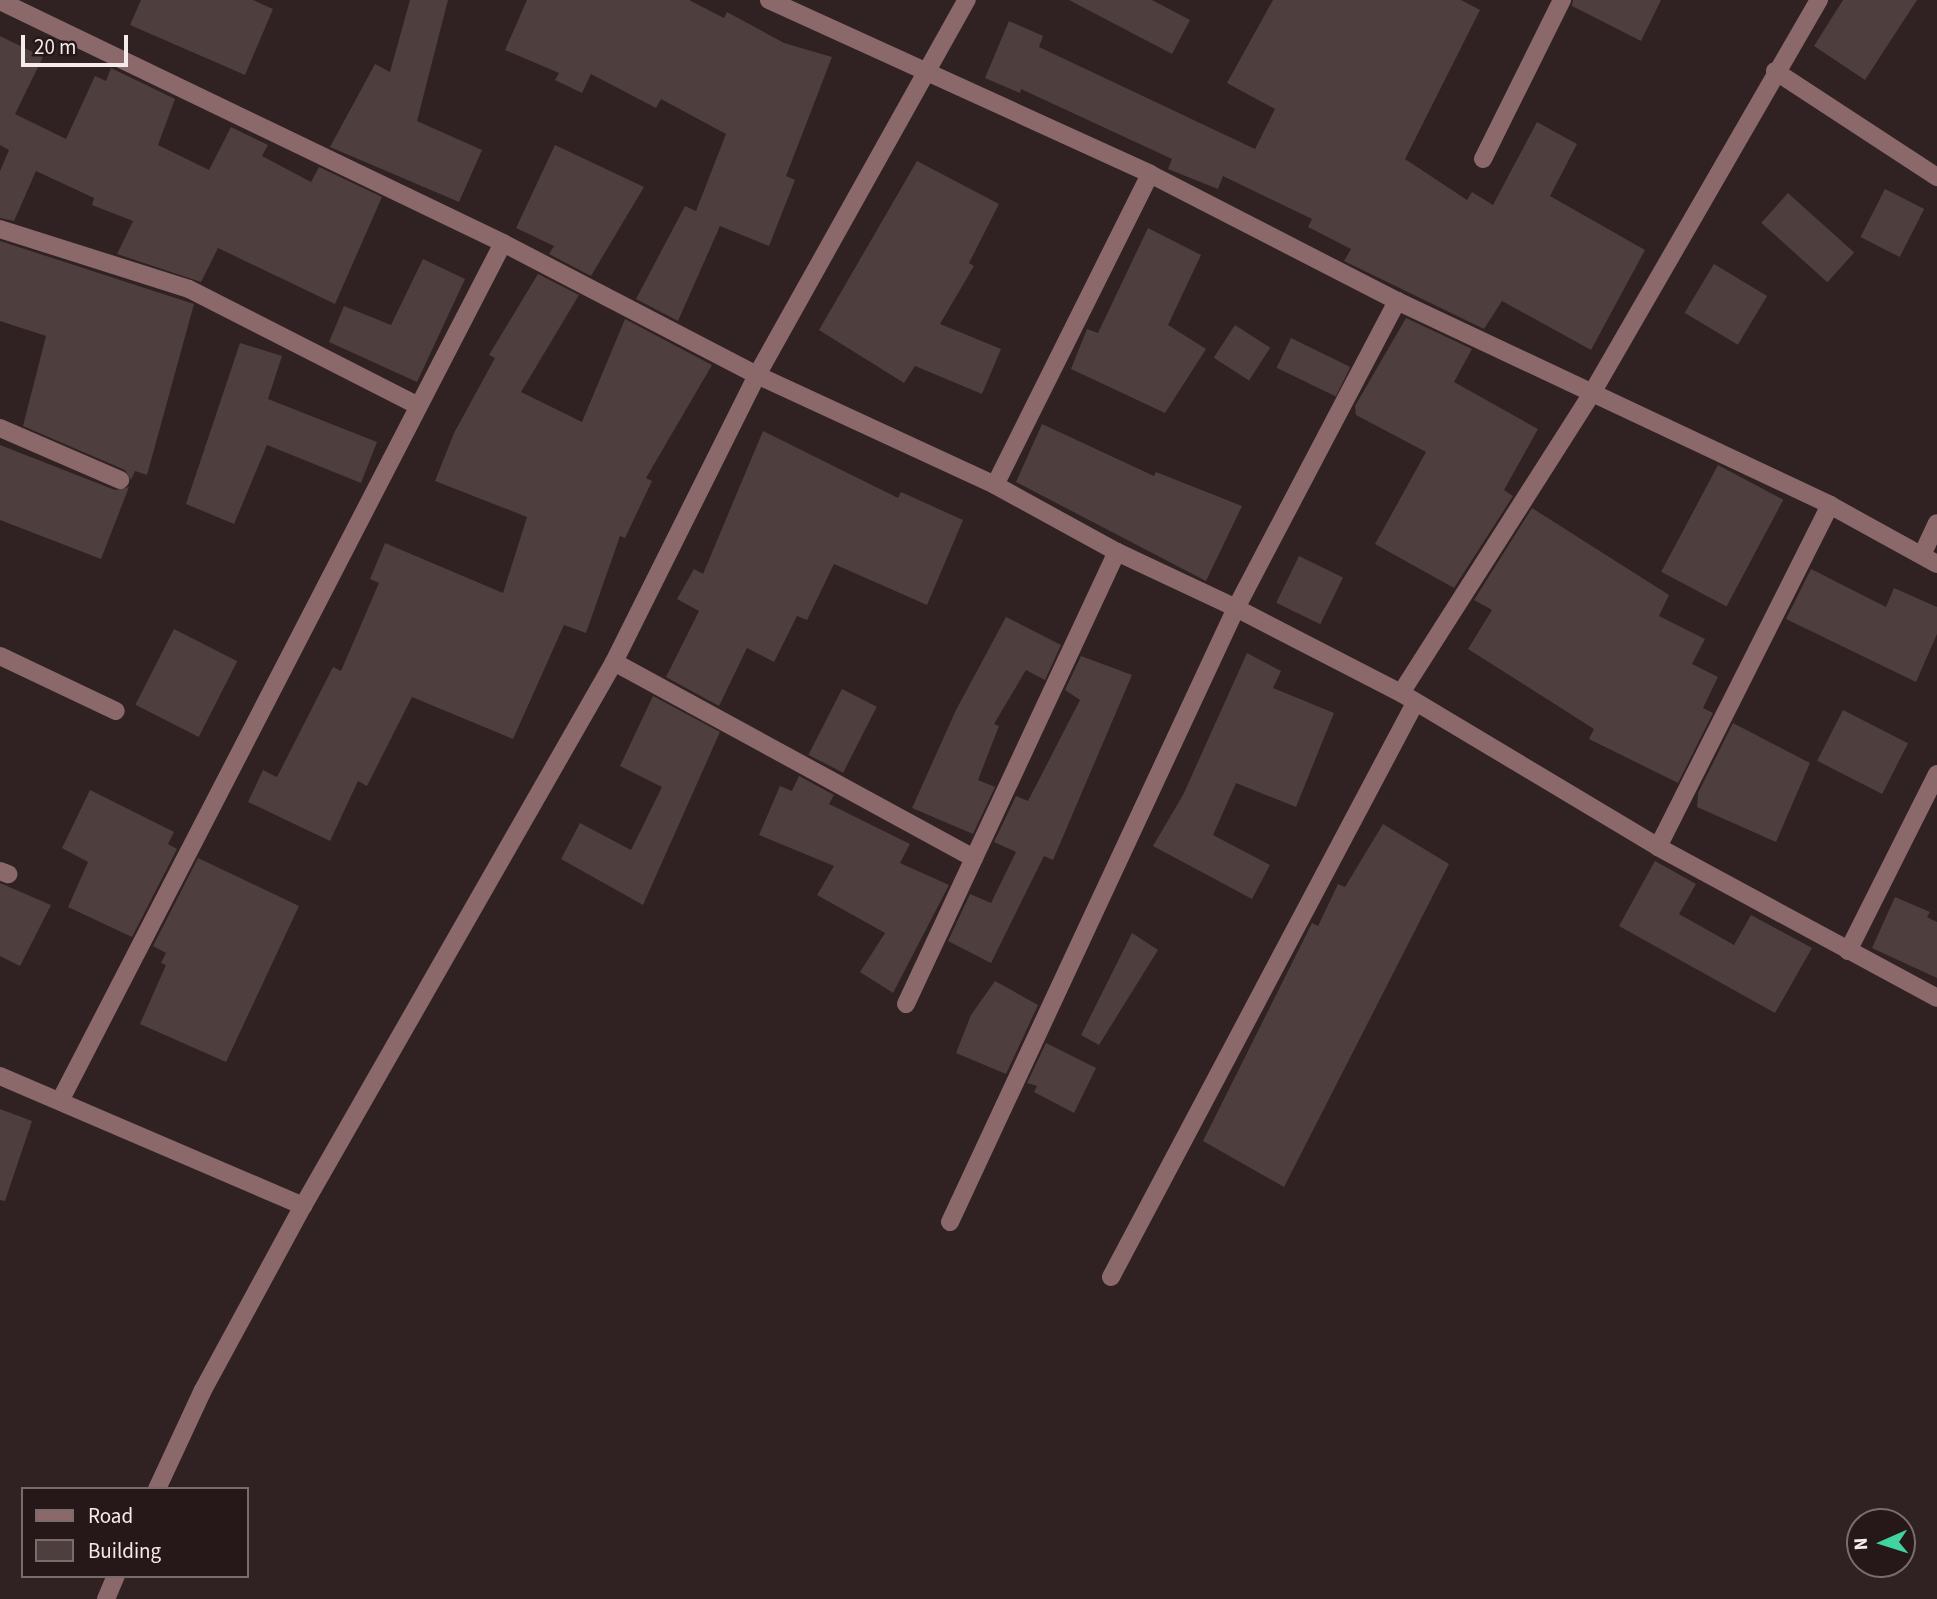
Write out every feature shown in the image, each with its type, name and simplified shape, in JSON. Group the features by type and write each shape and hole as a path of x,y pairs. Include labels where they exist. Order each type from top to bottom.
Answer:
{"street":[{"path":"769,0 1150,174 1397,301 1830,505 1930,559 1937,523"},
{"path":"158,1487 203,1390 303,1206 614,662 757,375 924,72 967,0"},
{"path":"1483,159 1562,0"},
{"path":"1111,1277 1408,698 1592,393 1774,71 1819,0"},
{"path":"0,1 503,243 757,375 995,485 1117,552 1237,608 1408,698 1658,847 1937,998"},
{"path":"1774,71 1937,177"},
{"path":"995,485 1150,174"},
{"path":"0,229 189,289 416,405"},
{"path":"61,1099 416,405 503,243"},
{"path":"950,1222 1237,608 1397,301"},
{"path":"0,428 120,480"},
{"path":"1658,847 1830,505"},
{"path":"906,1004 1117,552"},
{"path":"0,656 116,711"},
{"path":"614,662 974,858"},
{"path":"1848,951 1937,774"},
{"path":"0,1076 61,1099 303,1206"},
{"path":"106,1599 115,1578"}],"building":[{"path":"141,0 253,0 273,9 245,75 130,25"},
{"path":"410,0 448,0 417,121 482,150 459,202 330,147 375,64 390,72"},
{"path":"527,0 689,0 724,18 727,12 784,43 832,57 786,176 795,180 769,246 720,226 678,321 636,299 685,206 696,211 726,134 661,99 656,108 591,74 582,93 555,80 559,73 505,50"},
{"path":"1069,0 1152,0 1190,20 1172,54"},
{"path":"1273,0 1461,0 1480,10 1405,159 1467,200 1472,192 1493,205 1537,122 1577,144 1550,196 1645,250 1591,350 1502,301 1484,329 1344,261 1351,249 1308,227 1312,219 1223,176 1218,189 1168,169 1172,159 1021,89 1020,93 985,78 1009,21 1043,36 1039,47 1255,149 1275,109 1227,83"},
{"path":"1573,0 1661,0 1641,41 1572,6"},
{"path":"1843,0 1917,0 1865,80 1814,46"},
{"path":"0,36 43,57 15,114 66,139 95,76 106,81 111,68 175,99 158,145 209,170 231,127 268,145 262,156 311,182 319,167 382,197 335,304 218,248 201,282 117,254 133,221 92,205 94,198 36,171 14,221 0,218 0,171 9,150 0,145"},
{"path":"555,145 644,187 591,276 549,254 554,246 516,228"},
{"path":"917,161 999,204 969,263 974,266 940,324 1001,349 982,394 915,366 904,383 819,330"},
{"path":"1885,189 1924,209 1900,257 1860,237"},
{"path":"1788,193 1854,253 1827,282 1761,223"},
{"path":"1148,228 1201,255 1168,325 1206,349 1165,413 1071,369 1087,329 1098,333"},
{"path":"0,241 194,304 147,475 135,471 131,480 125,470 23,426 46,336 0,321"},
{"path":"423,259 465,279 417,382 329,342 344,306 391,325"},
{"path":"1714,264 1767,296 1738,345 1685,313"},
{"path":"538,274 579,295 521,392 582,422 625,319 712,365 646,478 652,481 625,538 620,536 586,633 564,625 513,739 412,697 367,786 358,781 330,841 248,802 263,770 277,777 333,667 341,671 379,583 370,579 385,543 503,593 527,517 435,481 454,433 495,358 489,355"},
{"path":"1406,318 1472,349 1454,382 1538,429 1504,490 1513,496 1454,588 1375,544 1426,452 1356,415 1355,406"},
{"path":"1235,325 1270,348 1249,381 1214,358"},
{"path":"1291,338 1350,367 1336,397 1277,368"},
{"path":"240,343 282,356 268,399 377,442 361,483 267,445 234,524 186,504"},
{"path":"1042,424 1154,476 1156,472 1242,506 1206,581 1016,482"},
{"path":"763,431 898,498 901,492 963,520 927,605 834,564 807,620 797,616 774,662 747,648 719,706 666,677 699,611 677,599 694,569 703,574"},
{"path":"0,445 115,490 129,487 101,559 0,520"},
{"path":"1718,465 1783,500 1727,607 1661,572"},
{"path":"1532,508 1669,595 1659,616 1705,639 1692,664 1718,677 1703,708 1713,713 1678,783 1589,739 1594,729 1468,649 1492,610 1474,600"},
{"path":"1299,556 1343,577 1320,624 1276,603"},
{"path":"1811,569 1886,607 1894,588 1937,607 1937,634 1916,682 1786,619"},
{"path":"1006,617 1061,645 1045,680 1026,670 994,724 999,726 978,780 995,787 973,834 912,808 956,710"},
{"path":"174,629 237,661 199,737 135,705"},
{"path":"1247,653 1281,671 1273,688 1334,713 1296,807 1236,783 1213,835 1270,865 1252,899 1153,846 1183,795"},
{"path":"1081,656 1132,675 1053,860 1044,856 991,963 948,941 970,894 991,903 1016,852 994,842 1016,796 1028,801 1080,700 1065,690"},
{"path":"842,689 877,707 843,773 808,755"},
{"path":"653,696 720,732 643,905 561,859 580,823 631,850 662,787 620,766"},
{"path":"1843,710 1908,743 1882,794 1817,761"},
{"path":"1733,723 1810,763 1776,842 1697,807 1698,793"},
{"path":"799,776 834,795 829,804 910,844 900,863 949,885 893,993 860,972 885,933 817,895 834,866 759,835 780,786 792,791"},
{"path":"90,790 174,832 168,844 177,849 132,937 68,907 88,862 62,848"},
{"path":"1383,824 1449,864 1284,1187 1203,1141 1312,923 1318,926 1338,884 1345,887"},
{"path":"198,858 299,906 226,1062 140,1024 166,965 161,963 166,953 153,946"},
{"path":"1655,861 1696,884 1679,914 1734,945 1751,915 1812,948 1775,1013 1619,926"},
{"path":"0,883 51,905 20,966 0,956"},
{"path":"1895,897 1930,912 1927,917 1937,922 1937,978 1872,948"},
{"path":"1132,933 1158,950 1099,1045 1081,1035"},
{"path":"995,981 1038,1005 1006,1074 956,1053 971,1015"},
{"path":"1046,1043 1096,1068 1074,1113 1034,1092 1037,1086 1027,1083"},
{"path":"0,1109 32,1121 5,1201 0,1200"}]}
